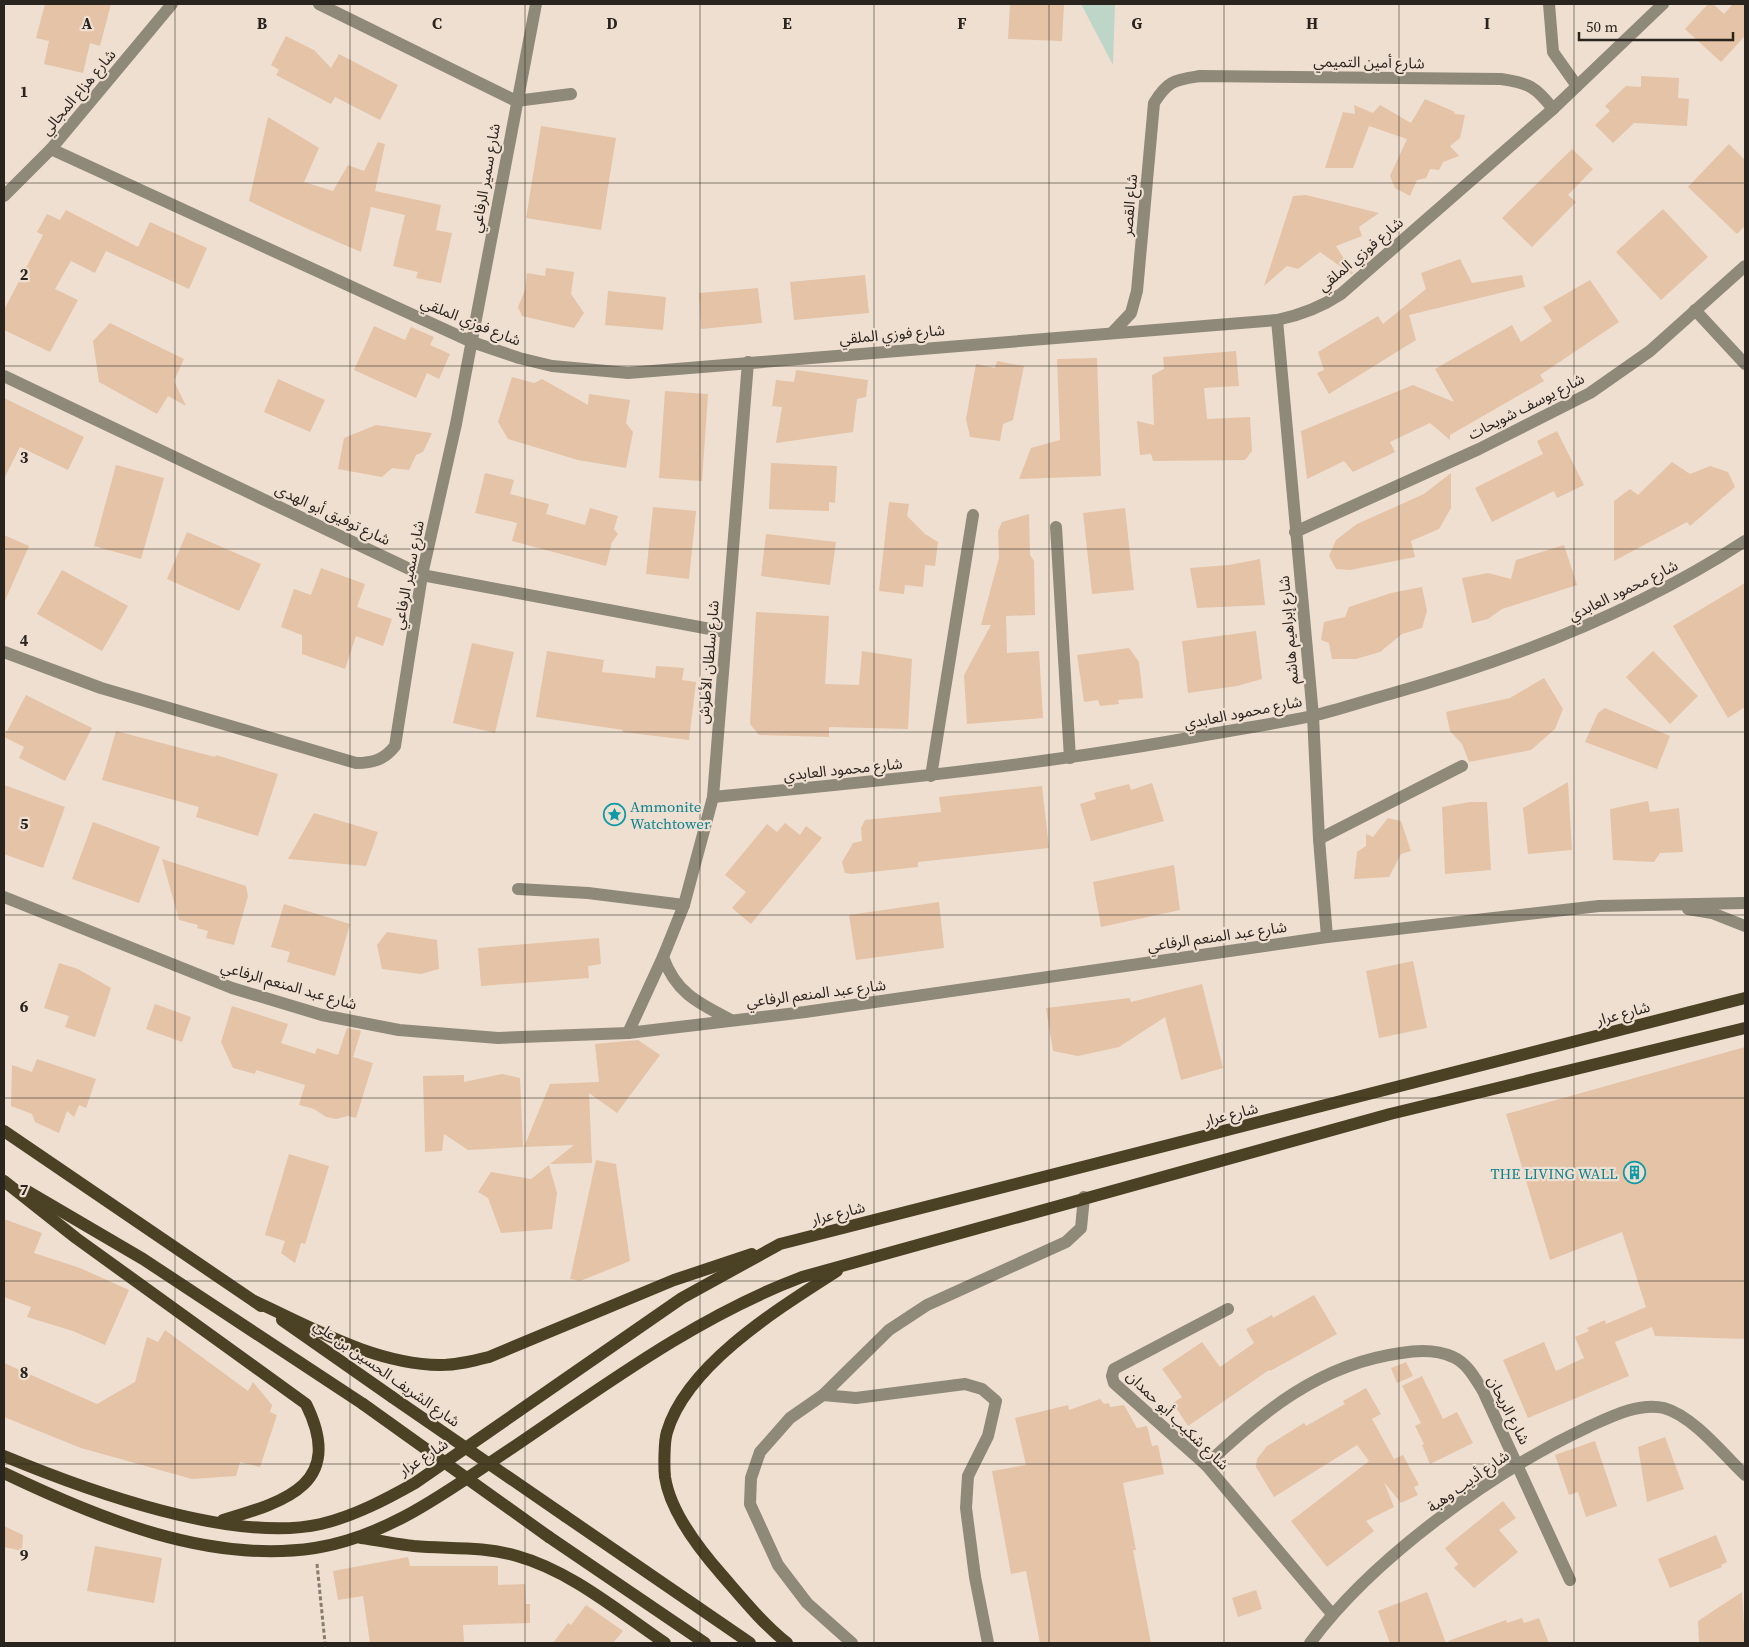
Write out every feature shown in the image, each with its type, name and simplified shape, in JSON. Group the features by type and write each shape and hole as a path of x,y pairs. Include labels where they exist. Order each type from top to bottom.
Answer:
{"main road":[{"name":"شارع عرار","path":"4,1456 43,1473 119,1498 217,1522 274,1528 321,1524 375,1505 415,1483 682,1298 780,1244 1745,998"},
{"path":"4,1473 55,1498 142,1530 215,1546 288,1550 316,1548 358,1537 389,1525 440,1496 686,1332 770,1289 852,1262 1390,1114 1745,1028"},
{"name":"شارع الشريف الحسين بن علي","path":"4,1131 750,1643"},
{"path":"4,1179 143,1259 363,1404 549,1537 705,1643"},
{"path":"4,1179 76,1238 306,1404 320,1441 320,1457 312,1476 298,1491 262,1509 217,1522"},
{"path":"254,1301 362,1350 411,1362 440,1365 462,1363 489,1357 534,1340 674,1280 780,1244"},
{"path":"787,1643 771,1630 713,1565 690,1534 673,1501 665,1478 666,1433 679,1407 702,1374 752,1327 852,1262"},
{"path":"358,1537 414,1546 459,1547 516,1556 546,1567 582,1588 665,1643"}],"street":[{"name":"شارع هزاع المجالي","path":"4,196 50,149 172,4"},
{"path":"319,4 516,101 571,94"},
{"name":"شارع سمير الرفاعي","path":"4,652 110,691 356,763 371,763 386,756 395,746 422,575 472,342 516,101 536,4"},
{"path":"1549,4 1553,52 1577,86"},
{"name":"شارع فوزي الملقي","path":"50,149 472,342 519,358 552,366 628,373 1277,320 1299,316 1322,307 1341,294 1553,109 1664,4"},
{"name":"شارع أمين التميمي","path":"1174,80 1200,76 1501,79 1524,82 1538,90 1553,109"},
{"name":"شاع القصر","path":"1113,332 1131,313 1137,291 1154,103 1162,90 1174,80"},
{"name":"شارع يوسف شويحات","path":"1295,532 1479,449 1590,392 1650,351 1745,266"},
{"path":"1696,310 1745,364"},
{"name":"شارع إبراهيم هاشم","path":"1277,320 1312,716 1327,937"},
{"name":"شارع سلطان الأطرش","path":"628,1033 664,957 684,906 713,798 748,362"},
{"name":"شارع توفيق أبو الهدى","path":"4,376 422,575 726,632"},
{"path":"931,776 973,515"},
{"path":"1056,527 1070,758"},
{"name":"شارع محمود العابدي","path":"713,798 931,776 1070,758 1312,716 1461,674 1560,638 1641,602 1703,568 1745,541"},
{"path":"1319,839 1462,766"},
{"path":"518,889 588,892 684,906"},
{"name":"شارع عبد المنعم الرفاعي","path":"4,897 232,988 322,1015 400,1030 498,1038 628,1033 806,1012 1327,937 1599,906 1650,903 1745,903"},
{"name":"شارع عبد المنعم الرفاعي","path":"1650,903 1712,913 1745,926"},
{"path":"664,957 669,974 679,988 697,1002 731,1020"},
{"path":"852,1643 807,1603 778,1565 750,1504 751,1478 760,1452 790,1418 823,1395 888,1330 927,1305 1066,1242 1081,1228 1084,1197"},
{"name":"شارع شكيب أبو حمدان","path":"1228,1309 1114,1369 1112,1376 1114,1383 1206,1465 1332,1614"},
{"name":"شارع الريحان","path":"1206,1465 1244,1429 1314,1381 1342,1366 1368,1358 1420,1350 1438,1352 1455,1357 1470,1370 1483,1390 1570,1580"},
{"path":"823,1395 856,1398 965,1384 982,1390 996,1401 988,1436 968,1476 966,1508 975,1577 988,1643"},
{"name":"شارع أديب وهبة","path":"1310,1643 1332,1614 1404,1546 1518,1464 1550,1445 1635,1409 1662,1408 1679,1414 1745,1475"}],"path":[{"path":"316,1548 325,1643"}],"green space":[{"path":"1081,4 1115,4 1113,65"}],"building":[{"path":"45,4 111,4 100,46 90,43 83,73 44,64 49,41 36,38"},
{"path":"1010,4 1064,4 1062,41 1008,39"},
{"path":"1708,4 1713,4 1724,14 1733,4 1745,4 1745,36 1721,62 1685,29"},
{"path":"286,36 314,50 331,68 339,54 398,85 380,120 335,97 331,104 276,75 279,70 271,65"},
{"path":"1641,76 1679,78 1678,98 1689,99 1687,126 1634,123 1613,143 1595,125 1610,111 1605,106 1626,86 1641,87"},
{"path":"1425,99 1455,112 1454,114 1465,115 1460,138 1450,146 1459,156 1443,162 1439,170 1430,169 1426,178 1417,180 1410,196 1395,188 1390,176 1407,139 1369,126 1353,168 1325,168 1343,112 1355,114 1354,105 1373,113 1380,105 1411,123"},
{"path":"268,117 319,148 304,182 333,191 348,165 364,171 378,142 385,144 375,191 441,205 436,230 452,233 441,283 416,278 418,272 393,266 405,215 371,207 361,252 249,201"},
{"path":"541,126 616,138 601,230 526,218"},
{"path":"1729,144 1745,160 1745,226 1737,234 1688,187"},
{"path":"1572,149 1593,169 1568,195 1576,202 1532,247 1502,218"},
{"path":"1306,195 1379,213 1359,227 1362,236 1336,246 1353,273 1351,274 1320,252 1298,269 1287,266 1264,286 1293,196"},
{"path":"1663,209 1708,257 1661,300 1616,252"},
{"path":"66,210 138,247 150,222 207,248 189,289 106,251 95,273 71,261 55,289 78,300 50,352 4,330 4,310 43,235 37,232 47,214 60,220"},
{"path":"1460,259 1472,283 1522,275 1525,287 1409,315 1416,340 1329,394 1317,373 1324,370 1318,352 1378,316 1383,324 1426,289 1421,273"},
{"path":"546,268 574,272 571,294 584,313 574,328 522,316 518,307 525,290 527,273 545,276"},
{"path":"865,275 869,313 794,320 790,282"},
{"path":"1590,280 1619,322 1540,375 1544,381 1450,435 1450,440 1430,423 1390,442 1395,452 1353,472 1344,461 1307,479 1301,431 1413,385 1454,402 1435,369 1512,325 1521,342 1552,321 1543,307"},
{"path":"758,288 762,323 701,329 699,293"},
{"path":"608,291 666,297 663,330 605,325"},
{"path":"110,323 184,359 174,381 186,406 168,396 157,414 99,382 93,341"},
{"path":"374,326 405,340 411,327 434,337 430,345 450,354 439,379 427,373 416,398 354,370"},
{"path":"1236,351 1239,386 1204,388 1207,419 1250,417 1252,451 1245,460 1153,461 1151,454 1140,455 1137,421 1154,425 1152,375 1164,369 1163,357"},
{"path":"1097,358 1101,476 1019,479 1031,448 1060,440 1057,359"},
{"path":"997,361 1024,366 1013,420 1003,424 1000,441 970,437 966,419 976,364 995,368"},
{"path":"796,370 868,380 866,397 857,399 853,432 776,443 782,407 772,406 776,380 794,382"},
{"path":"512,377 534,383 542,379 588,405 589,394 630,400 626,423 633,432 626,468 578,460 508,439 498,422"},
{"path":"278,379 325,400 310,432 264,412"},
{"path":"665,391 708,394 702,481 659,478"},
{"path":"4,398 84,437 68,470 20,447 4,479"},
{"path":"376,425 432,433 423,452 416,455 409,470 392,468 382,477 338,469 344,438"},
{"path":"1557,431 1584,485 1557,498 1554,491 1492,522 1475,488 1543,454 1537,441"},
{"path":"1672,462 1690,474 1710,466 1728,472 1735,487 1690,526 1687,522 1614,561 1614,501 1630,489 1638,495"},
{"path":"771,463 837,466 835,503 829,502 829,511 769,509"},
{"path":"116,465 164,478 141,559 94,546"},
{"path":"485,473 514,480 510,494 549,504 546,514 585,525 590,508 618,516 614,529 618,534 612,542 606,566 512,541 517,523 475,513"},
{"path":"1451,473 1451,508 1439,529 1411,541 1415,557 1350,570 1336,569 1329,556 1336,540 1357,524 1424,494"},
{"path":"889,502 909,504 907,516 925,534 938,542 935,566 925,565 923,587 905,585 904,594 879,591"},
{"path":"653,507 696,511 689,579 646,574"},
{"path":"1125,508 1134,590 1092,594 1083,513"},
{"path":"1029,514 1030,555 1034,561 1035,615 1006,616 1007,653 1039,651 1043,718 967,724 964,675 991,625 981,625 999,558 998,531 1002,522"},
{"path":"187,532 261,564 239,611 167,579"},
{"path":"766,534 836,542 830,585 761,576"},
{"path":"4,535 29,546 4,603"},
{"path":"1564,545 1577,585 1502,609 1488,619 1472,623 1462,578 1488,573 1511,579 1516,560"},
{"path":"1260,559 1265,605 1197,608 1190,568 1229,565"},
{"path":"321,568 365,584 357,607 392,619 383,646 356,636 345,669 302,654 302,635 281,627 294,589 311,595"},
{"path":"62,570 128,606 102,651 37,614"},
{"path":"1745,583 1745,707 1728,718 1673,626"},
{"path":"1422,587 1427,611 1422,628 1402,634 1380,652 1356,659 1332,659 1329,643 1321,640 1324,622 1345,617 1349,607 1391,593"},
{"path":"756,612 829,616 825,684 859,685 862,651 912,659 908,729 829,727 829,737 759,735 750,724"},
{"path":"1256,631 1262,679 1237,686 1188,693 1182,641"},
{"path":"472,643 514,652 495,733 453,723"},
{"path":"1129,648 1139,662 1143,698 1118,700 1119,704 1100,706 1098,700 1084,702 1077,655"},
{"path":"547,651 604,660 602,672 655,678 656,666 684,668 682,680 696,682 689,740 622,732 623,730 536,717"},
{"path":"1653,651 1698,696 1670,724 1626,677"},
{"path":"1544,678 1563,709 1555,729 1531,750 1469,762 1462,744 1450,731 1446,712 1510,698"},
{"path":"26,695 92,728 65,781 19,758 24,747 4,737"},
{"path":"1605,708 1670,736 1657,769 1585,742 1598,713"},
{"path":"116,731 215,757 216,755 278,774 258,836 196,817 199,807 102,780"},
{"path":"1568,782 1572,850 1528,854 1523,808"},
{"path":"1152,783 1164,821 1091,841 1080,804 1096,799 1094,793 1129,784 1131,790"},
{"path":"4,785 65,807 43,868 4,854"},
{"path":"1042,786 1049,848 918,862 918,867 852,874 845,873 842,862 853,843 862,841 861,828 865,820 941,812 939,797"},
{"path":"1648,801 1650,812 1679,808 1683,852 1660,853 1654,862 1613,860 1610,809"},
{"path":"1470,802 1487,802 1491,870 1445,874 1442,807"},
{"path":"314,813 378,832 366,866 288,859"},
{"path":"1388,818 1401,821 1411,851 1401,854 1389,877 1354,879 1357,852 1366,846 1366,834 1373,837"},
{"path":"93,822 160,847 139,903 72,879"},
{"path":"785,823 800,835 806,826 822,838 751,924 732,908 746,892 725,875 767,824 777,832"},
{"path":"162,859 246,886 248,896 234,945 206,938 208,931 197,928 198,925 179,920"},
{"path":"1174,865 1180,910 1101,927 1093,882"},
{"path":"939,902 944,948 856,960 849,915"},
{"path":"284,904 350,924 335,976 287,962 290,952 271,947"},
{"path":"387,932 437,940 439,969 421,974 382,969 377,945"},
{"path":"599,938 601,964 588,966 589,978 481,986 478,948"},
{"path":"1413,961 1427,1028 1379,1038 1366,971"},
{"path":"59,963 78,969 111,988 95,1037 65,1027 69,1016 44,1008"},
{"path":"1202,984 1223,1068 1181,1080 1165,1017 1119,1047 1078,1056 1053,1051 1046,1008 1130,998 1131,1002"},
{"path":"155,1004 191,1017 182,1042 146,1029"},
{"path":"232,1006 288,1024 281,1043 315,1054 317,1048 338,1055 347,1028 361,1031 353,1057 373,1063 356,1118 348,1116 336,1119 326,1117 314,1109 299,1105 305,1085 256,1070 255,1074 233,1068 221,1042"},
{"path":"638,1040 660,1055 617,1113 589,1093 592,1163 550,1164 574,1145 524,1147 550,1084 599,1082 595,1044"},
{"name":"THE LIVING WALL","path":"1745,1047 1745,1339 1655,1336 1652,1327 1615,1342 1629,1376 1528,1418 1503,1360 1544,1342 1556,1371 1584,1358 1575,1337 1589,1331 1587,1328 1605,1320 1606,1324 1646,1307 1622,1232 1550,1260 1506,1114"},
{"path":"37,1059 96,1079 86,1108 79,1105 74,1117 67,1111 59,1133 35,1122 32,1114 11,1106 12,1065 32,1072"},
{"path":"502,1074 520,1078 523,1147 468,1150 444,1134 442,1151 425,1152 423,1076 464,1075 464,1082"},
{"path":"289,1154 329,1166 305,1244 301,1243 295,1263 281,1253 285,1241 265,1235"},
{"path":"596,1160 616,1164 630,1261 580,1281 570,1279"},
{"path":"549,1165 557,1193 552,1229 501,1233 488,1198 478,1192 491,1172 531,1179"},
{"path":"4,1219 42,1233 34,1253 80,1268 129,1290 105,1345 73,1331 27,1317 31,1307 4,1297"},
{"path":"1314,1295 1337,1334 1269,1370 1188,1426 1173,1403 1182,1397 1162,1369 1202,1342 1220,1367 1254,1343 1246,1329 1272,1315 1273,1318"},
{"path":"165,1330 248,1391 253,1382 272,1405 270,1412 277,1415 260,1467 240,1462 236,1476 192,1479 81,1448 4,1417 4,1363 97,1404 135,1382 147,1337 158,1342"},
{"path":"1406,1362 1413,1376 1397,1383 1391,1368"},
{"path":"1422,1376 1443,1419 1457,1412 1473,1443 1430,1464 1422,1445 1424,1444 1415,1426 1421,1423 1402,1386"},
{"path":"1366,1388 1381,1414 1372,1419 1394,1459 1403,1455 1419,1485 1414,1487 1418,1495 1401,1503 1384,1482 1394,1507 1366,1521 1374,1531 1327,1567 1291,1521 1369,1461 1357,1445 1274,1497 1256,1467 1257,1459 1267,1446 1304,1423 1306,1426 1345,1404 1343,1401"},
{"path":"1100,1399 1104,1404 1109,1403 1110,1407 1124,1405 1137,1428 1147,1426 1152,1446 1158,1445 1164,1474 1123,1483 1136,1550 1133,1550 1151,1643 1040,1643 1026,1571 1011,1574 992,1471 1026,1465 1015,1418 1068,1405 1069,1410"},
{"path":"1665,1437 1684,1489 1647,1502 1638,1447"},
{"path":"1595,1441 1617,1506 1586,1517 1578,1492 1569,1495 1555,1455"},
{"path":"1503,1501 1516,1518 1499,1530 1518,1552 1474,1588 1454,1568 1458,1564 1445,1548"},
{"path":"4,1526 23,1535 22,1551 4,1547"},
{"path":"1716,1535 1727,1562 1721,1565 1722,1567 1670,1588 1658,1559"},
{"path":"95,1546 162,1558 154,1603 87,1591"},
{"path":"408,1557 410,1566 498,1566 498,1585 525,1584 526,1604 530,1604 530,1623 463,1625 464,1643 370,1643 363,1596 338,1600 333,1571"},
{"path":"1256,1590 1262,1609 1238,1617 1232,1598"},
{"path":"1427,1592 1446,1643 1390,1643 1378,1611"},
{"path":"1742,1592 1745,1643 1699,1643 1698,1621"},
{"path":"586,1605 623,1631 613,1643 553,1643 568,1623 571,1625"},
{"path":"1522,1618 1524,1623 1539,1618 1549,1643 1449,1643 1448,1641 1506,1620 1507,1623"}],"place":[{"name":"Ammonite Watchtower","path":"614,815"},
{"name":"THE LIVING WALL","path":"1634,1173"}]}
